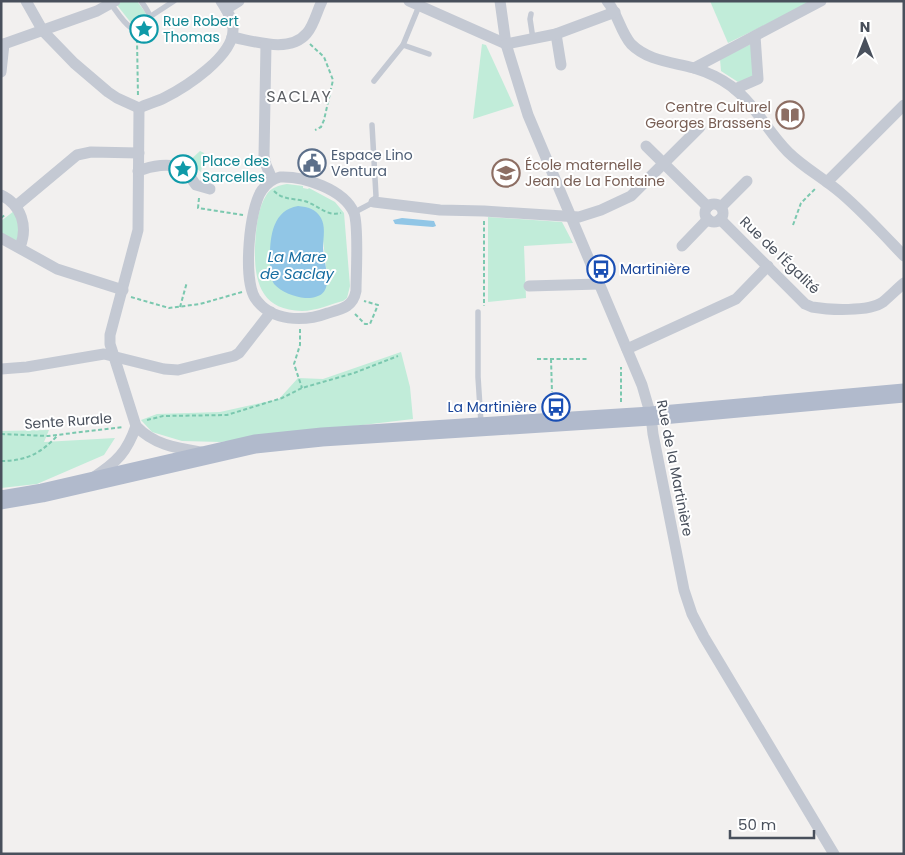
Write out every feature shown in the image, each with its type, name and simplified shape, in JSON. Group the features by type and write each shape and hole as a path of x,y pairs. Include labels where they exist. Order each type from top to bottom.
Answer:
{"main road":[{"path":"1,500 42,493 255,444 322,437 651,416 904,393"}],"street":[{"path":"26,1 44,31 74,63 108,92 139,108"},
{"path":"139,108 173,93 217,61 227,49 233,28 223,5 239,1"},
{"path":"232,36 266,44 284,44 303,37 308,32 322,1"},
{"name":"Rue de la Martinière","path":"500,1 506,44 528,115 642,384 651,416 684,590 692,614 834,854"},
{"path":"607,1 615,12 625,36 639,50 652,58 694,68 712,75 735,90 751,104 786,150 796,160 823,179 859,210 902,252"},
{"path":"694,68 821,1"},
{"path":"1,72 3,45 44,31 113,3"},
{"path":"416,3 442,11 506,44 556,34 615,12"},
{"path":"556,34 561,65"},
{"path":"735,90 758,79 755,36"},
{"path":"266,44 264,156 270,181"},
{"path":"823,179 904,105"},
{"path":"139,108 138,230 110,335 112,356 136,425 144,434 155,442 168,446 213,453"},
{"path":"374,202 440,210 579,217 588,215 631,196 700,128"},
{"path":"646,146 708,207"},
{"path":"16,206 77,155 91,152 139,153"},
{"path":"138,171 152,165 177,167 185,170 196,185 205,192"},
{"path":"290,177 315,183 336,194 352,210 356,226 355,296 348,306 319,317 301,320 271,312 254,297 248,272 253,217 257,198 261,190 270,181 290,177"},
{"path":"682,246 708,219 706,212 708,207 713,204 721,207 747,181"},
{"path":"1,195 9,199 16,206 24,224 20,248"},
{"name":"Rue de l'Égalité","path":"708,219 716,221 720,219 723,214 721,207"},
{"name":"Rue de l'Égalité","path":"720,219 806,304 820,308 874,306 882,302 904,283"},
{"path":"1,238 67,274 123,290"},
{"path":"627,349 736,300 768,266"},
{"path":"529,286 599,284"},
{"path":"1,369 104,354 178,370 234,356 242,350 271,312"},
{"path":"86,482 120,457 130,441 136,425"}],"lane":[{"path":"113,3 131,29 137,32 150,28 151,16 141,1"},
{"path":"151,16 174,1"},
{"path":"374,81 403,45 416,3"},
{"path":"531,14 533,39"},
{"path":"403,45 429,54"},
{"path":"352,210 374,202 376,196 372,125"},
{"path":"478,312 478,376 482,428"}],"path":[{"path":"137,32 139,108"},
{"path":"303,37 324,56 333,80 324,120 321,127 315,130"},
{"path":"793,225 801,203 823,179"},
{"path":"270,181 278,195 288,199 306,201 322,211 335,215 352,210"},
{"path":"205,192 198,208 253,217"},
{"path":"478,312 484,307 484,211"},
{"path":"180,308 187,282"},
{"path":"123,290 129,297 169,308 200,304 252,290"},
{"path":"348,306 365,324 370,324 378,305 361,300 355,296"},
{"path":"301,320 300,345 294,364 302,388"},
{"name":"Sente Rurale","path":"1,434 58,435 120,428 163,416 227,415 282,398 302,388 354,373 398,356"},
{"path":"537,359 587,359"},
{"path":"551,359 552,392"},
{"path":"620,406 621,365"},
{"path":"1,461 18,461 46,448 58,435"}],"green space":[{"path":"122,1 137,1 145,12 148,21 141,28 135,28 117,5"},
{"path":"710,1 814,1 728,43"},
{"path":"482,44 486,45 514,106 473,119"},
{"path":"751,44 755,76 738,82 721,71 720,59"},
{"path":"200,151 204,153 201,172 188,162"},
{"path":"287,184 309,188 335,202 344,213 350,286 347,298 343,301 318,309 302,311 277,306 263,292 256,272 255,260 255,241 261,206 267,194 273,188","holes":["307,207 323,240 328,284"]},
{"path":"14,211 21,222 17,241 1,234 1,221"},
{"path":"488,217 562,222 573,243 524,246 526,298 488,302"},
{"path":"401,352 410,387 413,419 221,442 182,441 152,432 141,420 157,414 220,412 279,399 298,378 323,379"},
{"path":"49,430 44,442 115,438 104,455 37,484 1,488 1,431"}],"water":[{"name":"La Mare de Saclay","path":"298,206 314,211 321,218 323,225 323,248 327,281 326,288 316,297 305,298 284,292 274,284 271,274 270,249 275,225 283,213 290,208"},
{"path":"402,218 434,221 436,226 395,224 393,220"}],"place":[{"name":"Rue Robert Thomas","path":"144,29"},
{"name":"Centre Culturel Georges Brassens","path":"790,115"},
{"name":"Espace Lino Ventura","path":"312,163"},
{"name":"Place des Sarcelles","path":"183,169"},
{"name":"École maternelle Jean de La Fontaine","path":"506,173"},
{"name":"Martinière","path":"601,269"},
{"name":"La Martinière","path":"556,407"}],"district":[{"name":"SACLAY","path":"299,96"}]}
